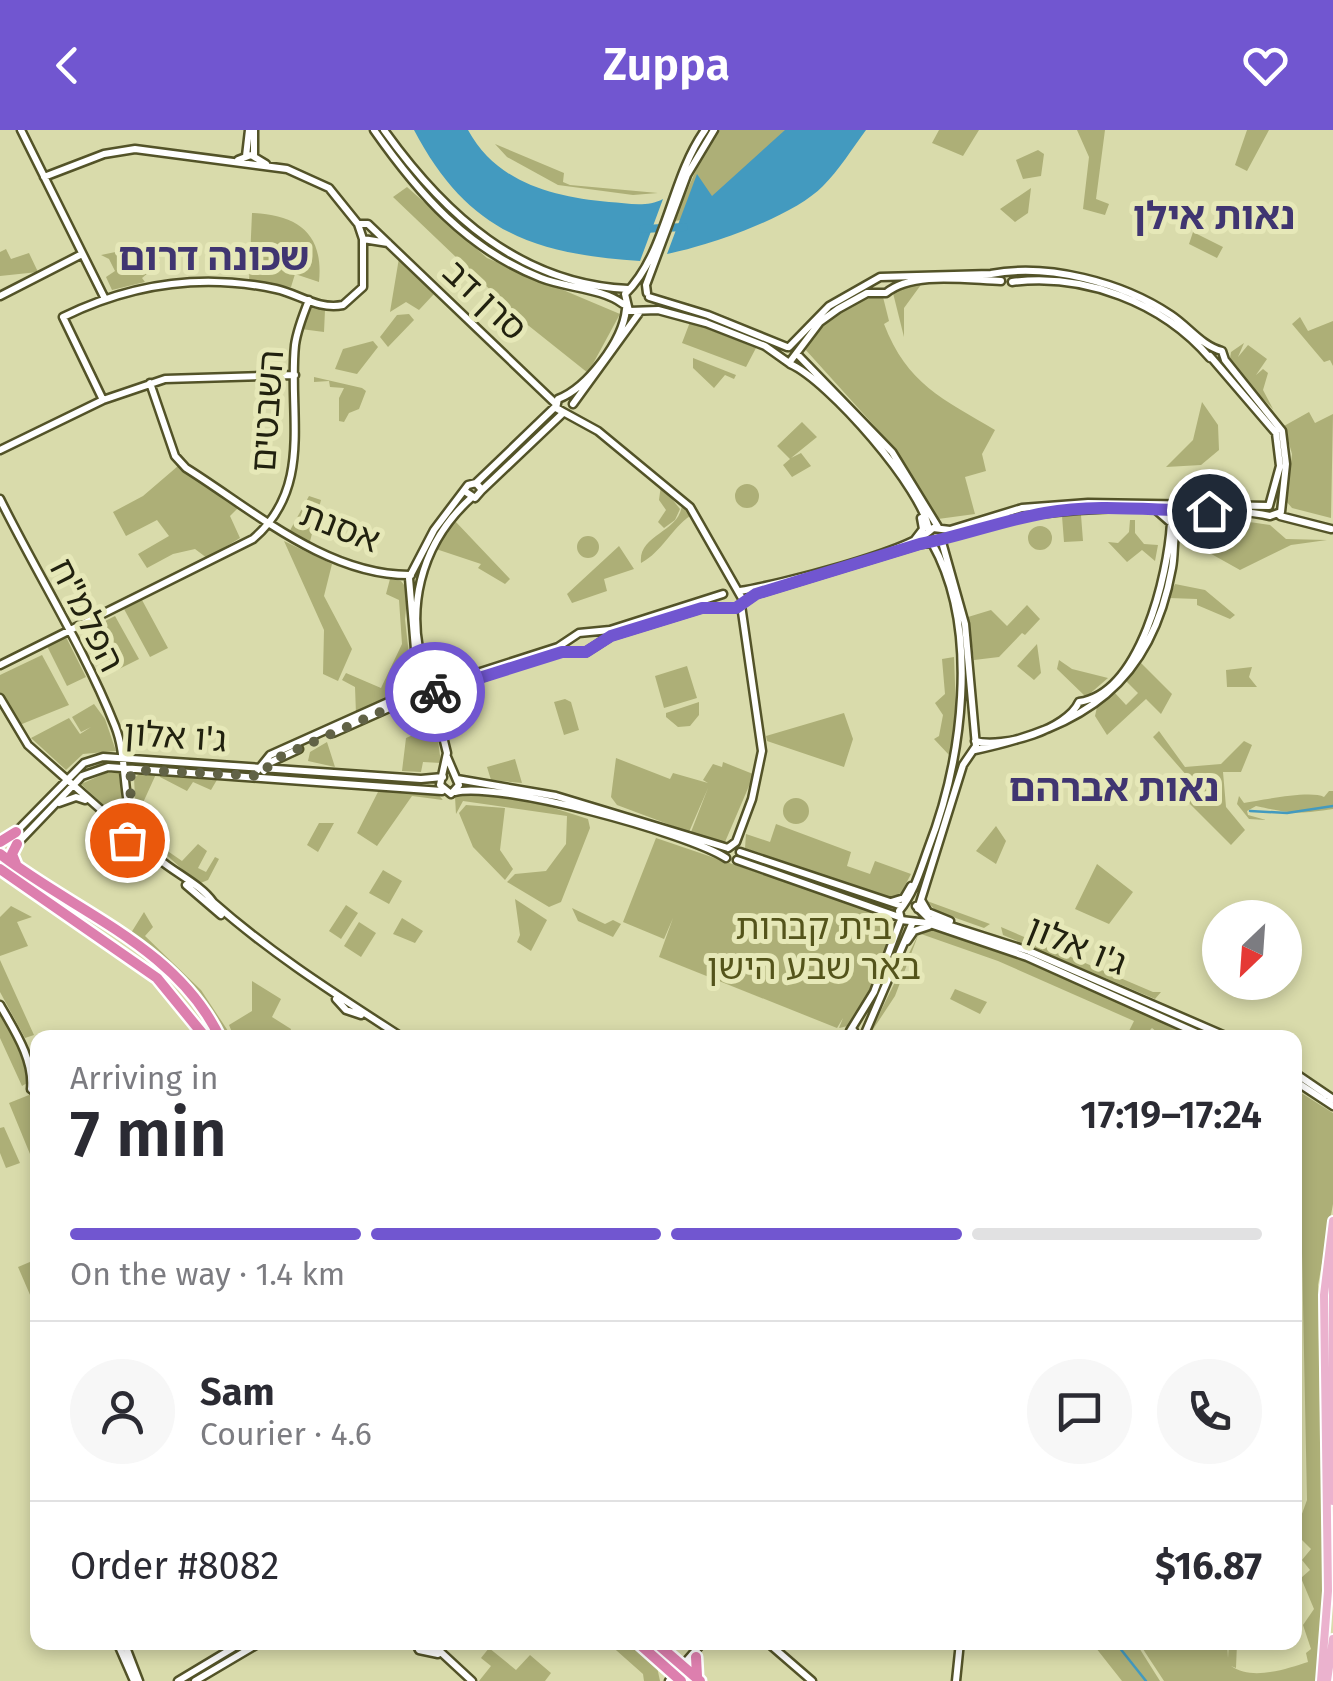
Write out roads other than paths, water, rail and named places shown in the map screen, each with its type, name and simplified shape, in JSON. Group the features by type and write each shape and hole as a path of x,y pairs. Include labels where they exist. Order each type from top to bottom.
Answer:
{"highway":[{"path":"16,838 1,852 20,869 166,967 216,1030"},
{"path":"16,838 12,858 20,869"},
{"path":"0,869 157,978 199,1030"},
{"path":"650,1650 666,1660 676,1676"},
{"path":"660,1650 676,1676 700,1681"},
{"path":"666,1660 694,1656 694,1670 700,1681"}],"main road":[{"path":"1324,1681 1328,1606 1324,1296 1333,1221"},
{"path":"1333,1256 1333,1501"},
{"path":"1324,1681 1333,1639"}],"street":[{"path":"21,130 104,297"},
{"path":"250,160 252,130"},
{"path":"374,130 417,188 466,235 515,266 625,307 706,323 766,346 789,363 839,406 903,481 923,522 913,542"},
{"path":"384,130 423,183 482,238 564,278 631,288 691,309"},
{"path":"469,495 468,485 479,486 573,406 642,311 648,295 649,270 706,130"},
{"path":"679,189 714,130"},
{"path":"44,178 114,152 162,152 231,162 250,160 321,182 369,240 388,243"},
{"name":"סרן דב","path":"358,224 367,223 548,392 564,414"},
{"path":"103,400 63,317 104,297 166,282 274,288 330,307 352,301 363,287 373,230"},
{"path":"0,296 82,254"},
{"path":"469,495 480,496 479,486 563,397 589,377 620,328 631,288 649,270"},
{"path":"649,270 649,284 656,296 797,353 876,432 940,529 965,624 973,746 920,894 919,911 866,1030"},
{"path":"1012,272 1012,282"},
{"path":"781,357 788,347 838,308 878,291 886,293 892,286 922,280 1001,277 1012,272 1085,279 1127,291 1160,308 1224,352 1225,360 1282,432 1286,464 1275,510"},
{"path":"888,277 892,286"},
{"path":"789,363 806,334 838,299 877,279 1001,277 1012,282 1064,282 1113,293 1170,322 1213,361 1276,434 1280,466 1275,510"},
{"path":"877,279 878,291"},
{"path":"580,290 618,305 620,328"},
{"name":"השבטים","path":"268,523 285,495 294,463 296,340 308,300"},
{"path":"774,341 788,342 806,334"},
{"path":"806,334 804,350 811,366"},
{"path":"1213,361 1216,349"},
{"path":"1213,361 1225,360"},
{"path":"0,450 103,400 150,383 194,375 295,375"},
{"name":"אסנת","path":"150,383 179,462 309,549 412,578 420,586 415,618 429,680"},
{"name":"סרן דב","path":"548,392 563,397"},
{"path":"563,397 585,423"},
{"path":"429,680 456,778 454,792 480,790 555,802 726,858 735,851 762,751 738,590 690,506 585,423 564,414"},
{"path":"851,1030 874,992 893,946 904,905 927,853 958,743 960,650 942,564 903,481"},
{"path":"438,714 413,685 412,578 434,530 469,495"},
{"name":"הפלמ\"ח","path":"0,498 118,733 132,834"},
{"path":"1030,518 1033,506"},
{"path":"260,772 296,750 398,704 422,700 575,650 583,652 702,608 728,607 900,551 930,538 940,529 1022,508 1275,510 1332,526"},
{"path":"1022,508 1030,518"},
{"path":"928,509 944,525 970,524"},
{"path":"244,766 394,699 413,685 470,676 547,651 574,636 623,627 724,593 913,542 943,540 962,531 1088,509 1275,510"},
{"path":"1089,704 1128,662 1159,603 1170,524 1155,509"},
{"path":"958,743 973,746 1034,738 1080,711 1124,675 1153,630 1170,581 1176,525 1187,511"},
{"path":"0,665 253,539 268,523"},
{"path":"952,573 947,549 962,531"},
{"path":"900,551 927,548 942,564"},
{"path":"725,570 728,607 742,629"},
{"path":"586,633 592,646"},
{"path":"574,636 575,650"},
{"path":"0,698 23,739 112,821 284,962 388,1030"},
{"path":"118,733 140,758"},
{"path":"958,743 973,746"},
{"path":"296,750 292,760 300,770"},
{"path":"260,772 270,756"},
{"path":"442,790 448,757"},
{"name":"ג'ו אלון","path":"124,762 140,758 244,766 260,772 300,770 456,778"},
{"name":"ג'ו אלון","path":"16,838 54,806 90,760 145,768 260,772 454,792"},
{"path":"52,765 58,778 56,791"},
{"path":"128,788 130,775 145,768"},
{"path":"456,778 556,796 735,851 879,904 900,919"},
{"name":"ג'ו אלון","path":"16,838 56,791 71,781"},
{"path":"54,806 76,797 91,802"},
{"path":"112,821 121,823 130,814"},
{"path":"879,904 904,898 927,853"},
{"path":"920,894 928,912 980,934"},
{"path":"879,904 904,905"},
{"path":"879,904 895,923 893,946"},
{"name":"ג'ו אלון","path":"904,905 1215,1029"},
{"name":"ג'ו אלון","path":"900,919 936,926 1027,957 1196,1030"},
{"path":"898,954 914,931 936,926"},
{"path":"0,1002 30,1065"},
{"path":"1302,1082 1333,1102"},
{"path":"123,1650 136,1681"},
{"path":"178,1681 230,1650"},
{"path":"195,1681 247,1650"},
{"path":"435,1650 472,1681"},
{"path":"676,1676 698,1650"},
{"path":"776,1650 812,1681"},
{"path":"956,1681 959,1650"}],"water":[{"path":"414,130 468,130 494,163 547,191 630,204 663,199 640,261 567,252 506,231 456,192"},
{"path":"785,130 866,130 823,186 792,209 726,237 667,254 697,174 712,196"}],"waterway":[{"path":"643,229 684,227"},
{"path":"1250,811 1287,813 1333,806"},
{"path":"1121,1650 1146,1681"}],"district":[{"name":"נאות אילן","path":"1214,216"},
{"name":"שכונה דרום","path":"214,257"},
{"name":"נאות אברהם","path":"1114,788"}],"park label":[{"name":"בית קברות באר שבע הישן","path":"814,947"}]}
